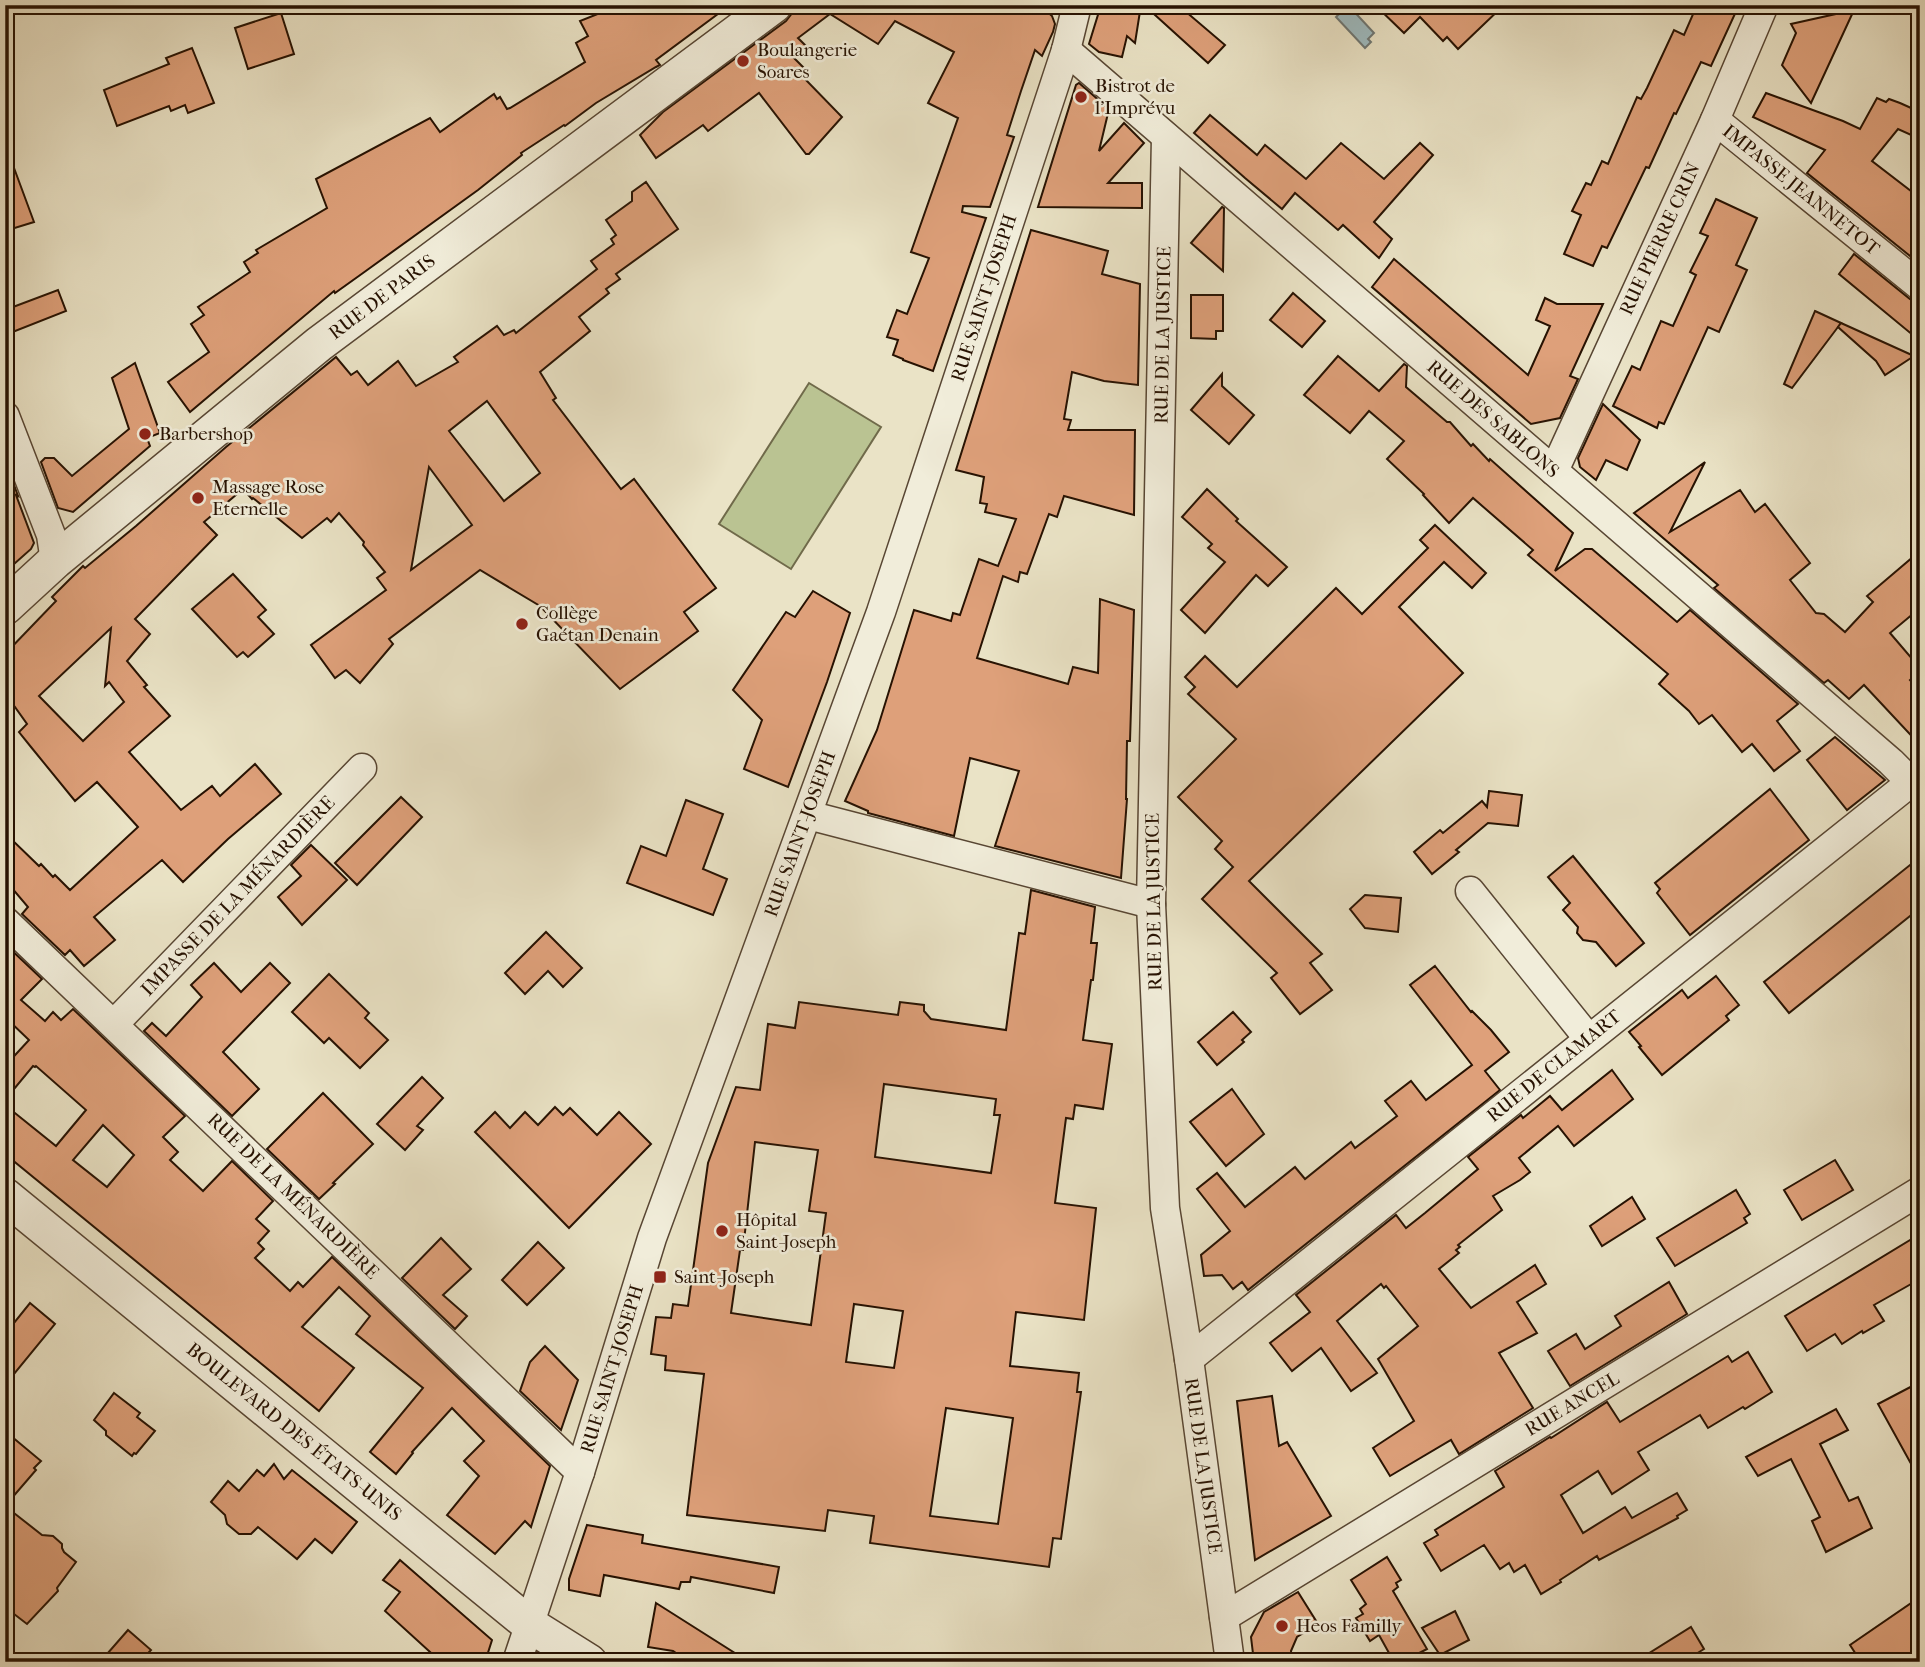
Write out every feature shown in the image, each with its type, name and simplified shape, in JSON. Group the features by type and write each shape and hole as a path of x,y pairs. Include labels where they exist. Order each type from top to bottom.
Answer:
{"street":[{"name":"RUE DE PARIS","path":"5,607 55,561 319,344 774,5"},
{"name":"RUE SAINT-JOSEPH","path":"517,1662 580,1472 652,1238 881,612 1066,50 1077,5"},
{"name":"RUE PIERRE CRIN","path":"1554,471 1715,120 1764,5"},
{"name":"RUE DES SABLONS","path":"1066,50 1917,782"},
{"name":"IMPASSE JEANNETOT","path":"1715,120 1920,286"},
{"name":"RUE DE LA JUSTICE","path":"1166,137 1151,904 1165,1208 1189,1359 1230,1662"},
{"path":"5,415 51,535 55,561"},
{"name":"IMPASSE DE LA MÉNARDIÈRE","path":"114,1024 362,768"},
{"name":"RUE DE CLAMART","path":"1189,1359 1588,1038 1917,782"},
{"path":"808,816 1151,904"},
{"path":"1470,891 1588,1038"},
{"name":"RUE DE LA MÉNARDIÈRE","path":"5,920 580,1472"},
{"name":"RUE ANCEL","path":"1224,1617 1920,1191"},
{"name":"BOULEVARD DES ÉTATS-UNIS","path":"5,1196 530,1625 589,1662"}],"green space":[{"path":"809,383 881,427 791,569 719,524"}],"water":[{"path":"1348,5 1374,33 1365,48 1336,17"}],"building":[{"path":"620,5 730,5 656,60 660,65 596,103 521,153 522,155 478,190 335,293 334,291 190,412 168,382 209,352 191,324 204,315 198,307 250,272 244,262 258,253 256,250 327,208 316,179 430,118 440,132 494,94 497,99 500,97 507,109 510,108 585,62 576,43 588,36 580,21"},
{"path":"801,5 1040,5 1052,16 1055,24 1042,56 1035,50 1007,135 1014,137 990,207 963,206 962,212 986,218 933,371 893,355 898,340 887,337 897,310 907,314 929,258 911,252 958,118 928,103 954,52 895,21 878,44 830,14 798,38 807,47 794,58 809,73 804,78 842,117 809,154 806,154 759,93 708,131 703,125 656,158 640,135 663,112 786,21"},
{"path":"1101,5 1141,5 1135,43 1127,36 1122,57 1099,52 1089,44"},
{"path":"1144,5 1178,5 1225,45 1208,63"},
{"path":"1375,5 1504,5 1458,49 1447,37 1443,41 1420,17 1404,33"},
{"path":"1697,5 1739,5 1711,66 1701,62 1607,248 1602,246 1593,266 1564,254 1581,215 1572,211 1586,183 1591,185 1602,161 1608,164 1637,97 1641,99 1674,30 1684,35"},
{"path":"1854,10 1811,103 1782,65 1796,33 1791,24"},
{"path":"281,13 294,54 248,69 235,28"},
{"path":"192,48 214,103 188,113 185,105 171,111 169,106 117,126 104,90 169,64 166,58"},
{"path":"1079,83 1109,109 1099,151 1124,123 1144,143 1108,183 1142,183 1142,208 1038,207 1076,85"},
{"path":"1766,93 1860,129 1877,98 1886,102 1889,99 1920,112 1920,139 1898,129 1872,161 1920,198 1920,264 1807,173 1825,150 1753,117"},
{"path":"1210,115 1257,155 1265,145 1306,179 1341,143 1384,179 1420,143 1433,155 1374,222 1392,239 1379,258 1343,225 1338,230 1295,193 1282,209 1245,178 1194,133"},
{"path":"7,149 34,222 5,231 5,150"},
{"path":"646,182 678,229 616,274 620,279 606,289 609,293 579,317 590,331 540,372 556,398 553,400 621,489 634,479 716,588 684,612 698,631 620,689 540,606 480,570 389,639 393,644 360,683 346,670 335,678 311,645 386,590 377,578 385,572 339,513 331,522 327,518 302,538 243,489 204,522 217,535 135,619 150,634 127,661 147,685 144,687 170,716 129,752 181,810 212,786 220,796 255,764 281,794 183,882 162,860 94,917 115,940 84,966 70,950 65,955 22,914 28,907 5,880 5,833 39,866 41,864 70,890 138,827 97,782 75,801 19,732 27,724 5,693 5,654 56,601 52,597 83,566 85,568 136,526 226,447 336,357 351,375 357,371 368,385 398,361 416,386 458,362 454,357 497,326 504,335 514,330 516,333 597,269 591,261 614,244 611,239 616,235 606,220 632,201 632,192","holes":["487,401 540,473 504,501 449,431","429,467 472,525 411,570","111,628 105,686 109,682 124,702 83,741 39,696"]},
{"path":"1716,199 1757,218 1736,265 1747,270 1719,332 1708,327 1664,424 1659,422 1657,428 1613,406 1632,366 1640,370 1661,321 1673,326 1696,275 1690,272 1708,236 1700,233"},
{"path":"1222,207 1224,208 1223,271 1191,243"},
{"path":"1031,230 1108,251 1102,274 1140,284 1138,385 1104,381 1072,372 1064,419 1071,420 1068,430 1135,430 1134,515 1064,496 1057,517 1049,514 1027,574 1020,572 1018,582 1003,576 977,658 1068,684 1073,667 1098,673 1100,599 1134,610 1130,741 1127,741 1127,799 1121,878 995,846 1019,771 970,758 954,836 868,813 845,801 877,730 914,610 951,621 953,613 960,615 979,559 998,566 1016,519 985,512 987,504 980,503 984,477 956,470"},
{"path":"1854,254 1910,299 1920,302 1920,341 1839,274"},
{"path":"1394,259 1528,375 1550,326 1536,320 1545,298 1557,304 1603,304 1570,376 1578,379 1560,418 1531,424 1372,287"},
{"path":"58,290 66,311 5,335 5,310"},
{"path":"1293,293 1325,321 1302,347 1270,320"},
{"path":"1191,295 1223,295 1223,331 1216,331 1216,339 1191,338"},
{"path":"1815,311 1841,323 1792,388 1784,384"},
{"path":"1841,323 1914,356 1885,375 1876,361 1838,327"},
{"path":"1338,356 1379,391 1404,364 1407,366 1406,387 1450,422 1471,446 1473,444 1573,533 1555,571 1585,549 1592,549 1677,622 1690,610 1798,704 1777,721 1800,751 1774,771 1752,744 1742,752 1712,715 1699,724 1689,711 1659,684 1668,674 1528,555 1533,550 1473,498 1449,523 1424,494 1387,459 1404,441 1369,411 1350,433 1304,395"},
{"path":"135,363 160,433 147,438 150,446 73,512 58,508 41,462 45,458 54,458 72,476 129,429 112,378"},
{"path":"1222,374 1222,386 1254,415 1229,444 1191,410"},
{"path":"1603,404 1640,440 1627,470 1606,460 1596,480 1580,467 1578,458"},
{"path":"1705,462 1670,532 1740,490 1755,512 1765,504 1810,563 1790,580 1816,613 1824,614 1845,632 1873,602 1867,596 1920,551 1920,608 1890,633 1920,668 1910,680 1920,691 1920,745 1864,685 1849,699 1828,680 1824,683 1714,588 1718,585 1634,513"},
{"path":"5,474 12,487 14,485 34,543 31,549 5,572"},
{"path":"1207,489 1238,519 1236,521 1287,567 1268,586 1256,575 1205,633 1181,610 1225,562 1208,548 1212,544 1182,517"},
{"path":"1435,525 1486,573 1472,588 1444,562 1399,607 1463,673 1249,881 1322,954 1310,963 1332,990 1300,1014 1271,978 1277,973 1202,899 1233,867 1215,849 1222,841 1178,797 1236,739 1188,694 1195,687 1185,677 1205,656 1237,687 1336,588 1362,614 1428,548 1420,540"},
{"path":"233,574 266,610 258,617 274,634 248,657 243,652 237,657 192,609"},
{"path":"813,591 850,613 788,787 744,769 762,720 733,690 786,612 795,617"},
{"path":"1835,737 1885,780 1847,810 1807,760"},
{"path":"1770,789 1809,840 1690,935 1657,893 1660,889 1655,883"},
{"path":"1489,791 1522,795 1518,826 1488,823 1432,874 1414,852 1440,830 1443,833 1482,801 1487,807"},
{"path":"401,797 422,817 357,885 335,863"},
{"path":"686,800 723,814 703,869 727,879 713,915 627,883 641,846 666,856"},
{"path":"311,845 347,880 302,925 278,897 301,876 291,865"},
{"path":"1573,856 1644,943 1616,966 1596,942 1583,940 1577,933 1578,927 1563,910 1570,903 1548,877"},
{"path":"1920,857 1920,908 1789,1013 1764,982"},
{"path":"1031,890 1095,907 1091,943 1097,943 1083,1040 1112,1044 1103,1109 1075,1105 1073,1119 1066,1118 1055,1203 1096,1208 1084,1320 1016,1312 1010,1366 1079,1373 1077,1392 1081,1392 1061,1539 1053,1538 1049,1567 870,1543 874,1516 828,1510 825,1531 687,1515 704,1374 665,1370 666,1356 651,1354 656,1317 671,1318 673,1304 688,1306 708,1163 736,1087 760,1090 768,1024 795,1028 799,1002 898,1015 900,1002 924,1005 924,1011 931,1019 1006,1030 1019,933 1025,934","holes":["884,1084 996,1099 994,1115 1000,1115 991,1173 875,1157","755,1142 818,1150 809,1211 826,1213 811,1325 731,1313 740,1250 743,1250","854,1304 903,1311 894,1368 846,1362","946,1408 1013,1418 998,1524 930,1516"]},
{"path":"1365,895 1401,898 1398,932 1365,928 1350,909"},
{"path":"546,932 582,968 563,987 548,971 525,994 505,973"},
{"path":"5,944 42,979 21,1000 45,1021 53,1012 61,1020 73,1009 185,1116 163,1137 178,1152 170,1160 203,1191 232,1161 273,1201 256,1219 269,1231 258,1243 264,1249 255,1258 290,1291 298,1282 303,1287 332,1257 550,1466 531,1527 525,1521 495,1554 447,1515 479,1476 464,1461 484,1441 452,1408 396,1474 370,1452 423,1388 356,1334 370,1316 339,1287 302,1327 354,1368 319,1411 5,1154 5,1105 56,1146 86,1110 36,1066 33,1066 5,1100 5,1066 29,1040 5,1017","holes":["103,1125 134,1155 107,1187 73,1160"]},
{"path":"214,963 241,992 270,963 290,983 223,1052 259,1089 232,1116 144,1031 152,1023 166,1036 202,997 191,985"},
{"path":"1435,966 1471,1012 1491,1030 1509,1052 1485,1071 1500,1090 1248,1290 1242,1282 1233,1289 1222,1275 1204,1276 1201,1255 1230,1231 1197,1189 1217,1173 1245,1207 1295,1167 1305,1179 1351,1142 1355,1148 1397,1116 1385,1101 1411,1081 1426,1100 1472,1065 1410,985"},
{"path":"329,974 369,1013 365,1018 388,1040 360,1068 329,1038 324,1043 292,1012"},
{"path":"1716,976 1739,1005 1726,1016 1729,1020 1662,1075 1629,1032 1682,990 1688,998"},
{"path":"1233,1012 1251,1032 1242,1040 1244,1042 1217,1065 1198,1042"},
{"path":"1612,1070 1633,1099 1574,1146 1558,1126 1519,1158 1530,1172 1493,1196 1502,1210 1458,1245 1460,1247 1456,1250 1459,1253 1439,1269 1471,1308 1535,1265 1546,1284 1517,1302 1537,1333 1499,1353 1533,1408 1459,1454 1451,1440 1390,1476 1373,1448 1414,1421 1378,1359 1418,1326 1386,1286 1384,1288 1381,1284 1337,1321 1377,1373 1351,1391 1321,1348 1292,1371 1270,1343 1310,1312 1296,1295 1396,1215 1406,1228 1425,1213 1478,1169 1468,1157 1521,1115 1523,1118 1550,1096 1562,1110"},
{"path":"422,1077 443,1098 417,1126 423,1130 405,1150 377,1124"},
{"path":"1232,1089 1264,1134 1226,1166 1190,1122"},
{"path":"323,1093 373,1144 319,1199 267,1149"},
{"path":"555,1107 563,1115 570,1108 597,1135 619,1112 651,1144 569,1228 475,1132 495,1112 510,1128 525,1112 538,1125"},
{"path":"1835,1160 1853,1190 1802,1220 1784,1190"},
{"path":"1736,1190 1750,1214 1744,1218 1747,1223 1675,1266 1657,1238"},
{"path":"1632,1197 1645,1219 1602,1246 1590,1226"},
{"path":"1920,1234 1920,1279 1874,1305 1884,1321 1842,1344 1835,1334 1807,1351 1785,1316"},
{"path":"441,1238 471,1269 443,1295 467,1316 455,1329 402,1278"},
{"path":"538,1242 564,1268 527,1305 502,1280"},
{"path":"1669,1282 1687,1314 1570,1386 1548,1351 1576,1334 1585,1349 1621,1326 1615,1316"},
{"path":"30,1303 55,1324 5,1385 5,1334"},
{"path":"545,1346 578,1380 561,1430 520,1391 530,1362"},
{"path":"1748,1352 1772,1392 1708,1428 1700,1415 1638,1452 1649,1470 1612,1494 1598,1471 1561,1495 1583,1533 1625,1507 1632,1518 1677,1493 1687,1510 1677,1516 1678,1518 1599,1560 1597,1556 1541,1594 1525,1565 1514,1572 1509,1563 1500,1569 1484,1545 1441,1571 1424,1543 1438,1535 1435,1530 1504,1487 1495,1471 1607,1402 1620,1422 1728,1356 1732,1362"},
{"path":"1920,1382 1920,1480 1878,1404"},
{"path":"114,1393 140,1413 137,1417 155,1431 132,1456 106,1435 106,1431 94,1420"},
{"path":"1272,1396 1279,1446 1287,1442 1331,1516 1255,1560 1237,1401"},
{"path":"1836,1409 1848,1430 1820,1444 1849,1501 1858,1497 1872,1528 1826,1552 1812,1521 1820,1517 1791,1459 1758,1476 1746,1457"},
{"path":"5,1431 41,1461 5,1506"},
{"path":"274,1464 284,1479 292,1470 357,1522 332,1553 315,1539 297,1559 258,1527 251,1534 239,1534 227,1524 225,1515 211,1502 228,1481 239,1491 257,1470 264,1476"},
{"path":"5,1506 42,1535 53,1536 62,1544 64,1552 76,1562 57,1588 58,1591 27,1624 5,1607"},
{"path":"587,1525 643,1535 642,1543 779,1567 774,1593 691,1577 690,1582 681,1582 679,1589 604,1575 600,1596 569,1590 569,1579"},
{"path":"1387,1557 1401,1580 1396,1583 1398,1587 1393,1591 1427,1649 1402,1662 1394,1662 1379,1635 1370,1641 1356,1618 1363,1614 1360,1609 1366,1604 1351,1580"},
{"path":"400,1560 492,1640 485,1662 441,1662 385,1611 400,1592 383,1580"},
{"path":"1298,1592 1318,1624 1297,1637 1291,1651 1292,1662 1254,1662 1251,1637 1264,1612"},
{"path":"1920,1597 1920,1662 1861,1662 1850,1645"},
{"path":"656,1603 749,1662 689,1662 673,1651 648,1647"},
{"path":"1455,1611 1469,1640 1440,1655 1422,1628"},
{"path":"1691,1627 1704,1649 1683,1662 1635,1662"},
{"path":"128,1630 151,1650 140,1662 100,1662"}],"place":[{"name":"Boulangerie Soares","path":"743,61"},
{"name":"Bistrot de l'Imprévu","path":"1081,97"},
{"name":"Barbershop","path":"145,434"},
{"name":"Massage Rose Eternelle","path":"198,498"},
{"name":"Collège Gaétan Denain","path":"522,624"},
{"name":"Hôpital Saint-Joseph","path":"722,1231"},
{"name":"Saint-Joseph","path":"660,1277"},
{"name":"Heos Familly","path":"1282,1626"}]}
